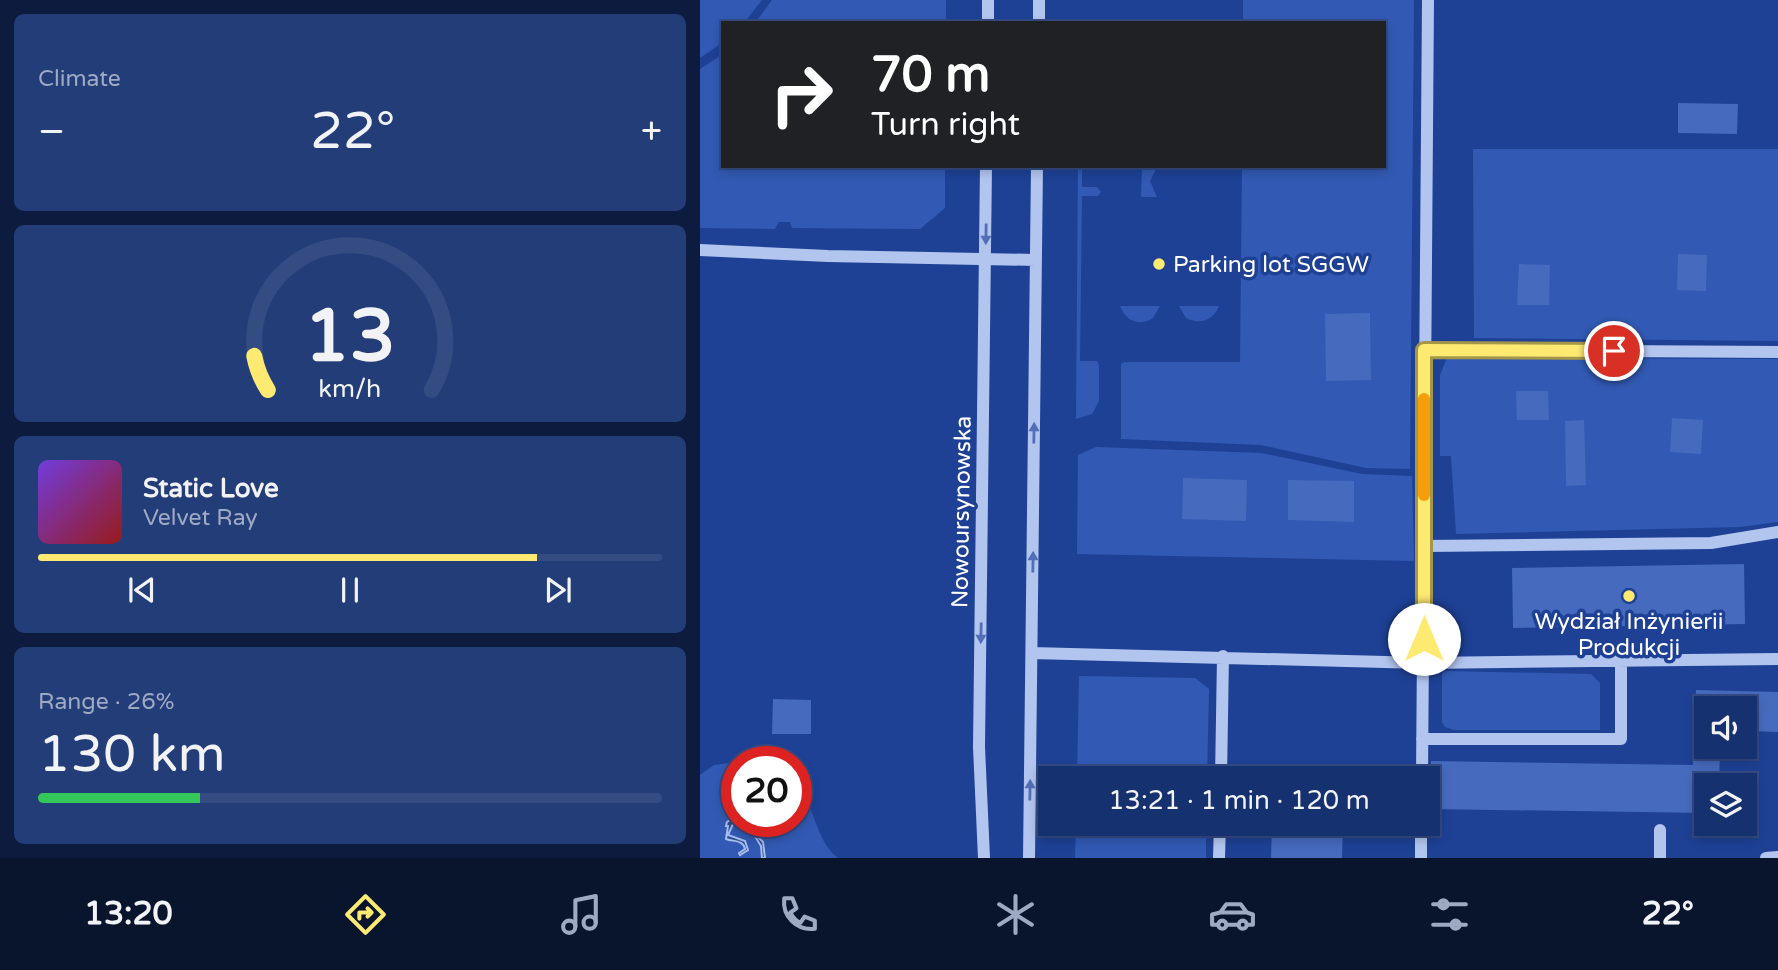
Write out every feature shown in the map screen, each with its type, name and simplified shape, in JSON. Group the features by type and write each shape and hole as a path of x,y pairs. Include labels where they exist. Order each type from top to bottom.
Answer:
{"street":[{"path":"988,0 988,21"},
{"path":"1039,0 1039,21"},
{"path":"1422,766 1428,0"},
{"name":"Nowoursynowska","path":"984,858 979,747 986,168"},
{"path":"1029,858 1037,168"},
{"path":"700,250 828,256 1036,260"},
{"path":"1424,350 1778,352"},
{"path":"1424,546 1711,543 1778,532"},
{"path":"1032,653 1423,663 1778,659"},
{"path":"1221,766 1223,656"},
{"path":"1422,739 1621,739 1621,661"},
{"path":"1660,830 1660,858"},
{"path":"1219,858 1220,836"},
{"path":"1421,836 1421,858"},
{"path":"1766,858 1778,857"}],"shaded area":[{"path":"700,0 762,0 746,21 721,21 721,43 700,58"},
{"path":"772,0 946,0 946,21 756,21"},
{"path":"1243,0 1414,0 1410,469 1366,468 1261,445 1121,439 1121,364 1124,362 1240,362 1242,168 1386,168 1386,21 1243,21"},
{"path":"721,55 721,168 945,168 945,208 920,229 792,228 790,222 779,222 775,229 700,228 700,69"},
{"path":"1473,149 1778,149 1778,341 1474,338"},
{"path":"1078,168 1082,168 1082,187 1097,187 1101,192 1098,196 1082,196 1080,361 1097,361 1099,365 1099,401 1092,414 1076,419"},
{"path":"1142,168 1156,168 1150,181 1157,197 1141,197"},
{"path":"1120,306 1160,306 1153,318 1138,322 1129,319"},
{"path":"1179,306 1219,306 1210,318 1196,321 1186,318"},
{"path":"1447,358 1778,359 1778,522 1740,527 1456,534 1451,456 1440,456 1440,375"},
{"path":"1096,447 1261,453 1362,474 1412,476 1414,561 1077,554 1078,455"},
{"path":"1445,671 1591,674 1600,683 1600,730 1454,730 1445,727 1442,722 1442,674"},
{"path":"1079,676 1195,678 1209,689 1207,766 1077,766"},
{"path":"721,764 721,837 812,837 812,813 824,842 838,858 700,858 700,775 714,765"},
{"path":"1076,836 1206,836 1206,858 1075,858"},
{"path":"734,837 745,841 748,850 740,855 745,849 742,844 726,839"},
{"path":"755,837 763,842 765,858 762,858 761,846"}],"building":[{"path":"1678,103 1738,104 1737,134 1678,133"},
{"path":"1678,254 1707,255 1706,291 1677,290"},
{"path":"1519,264 1550,265 1549,305 1517,305"},
{"path":"1370,313 1371,380 1326,381 1325,314"},
{"path":"1516,391 1548,391 1549,420 1517,420"},
{"path":"1672,418 1703,420 1701,454 1670,452"},
{"path":"1584,420 1586,485 1566,486 1565,421"},
{"path":"1183,478 1247,480 1246,521 1182,519"},
{"path":"1288,480 1354,481 1354,522 1288,520"},
{"name":"Wydział Inżynierii Produkcji","path":"1744,564 1745,624 1513,628 1512,568"},
{"path":"1696,690 1778,692 1778,732 1757,731 1757,696 1696,696"},
{"path":"773,699 811,700 811,734 772,734"},
{"path":"1694,740 1694,759 1720,759 1719,773 1694,773 1694,813 1440,809 1440,766 1431,766 1431,761 1693,765"},
{"path":"1272,836 1343,836 1342,858 1271,858"}],"slow traffic":[{"path":"1424,399 1424,495"}],"place":[{"name":"Parking lot SGGW","path":"1159,264"},
{"name":"Wydział Inżynierii Produkcji","path":"1629,596"}],"route":[{"path":"1424,639 1424,350 1614,351"}]}
